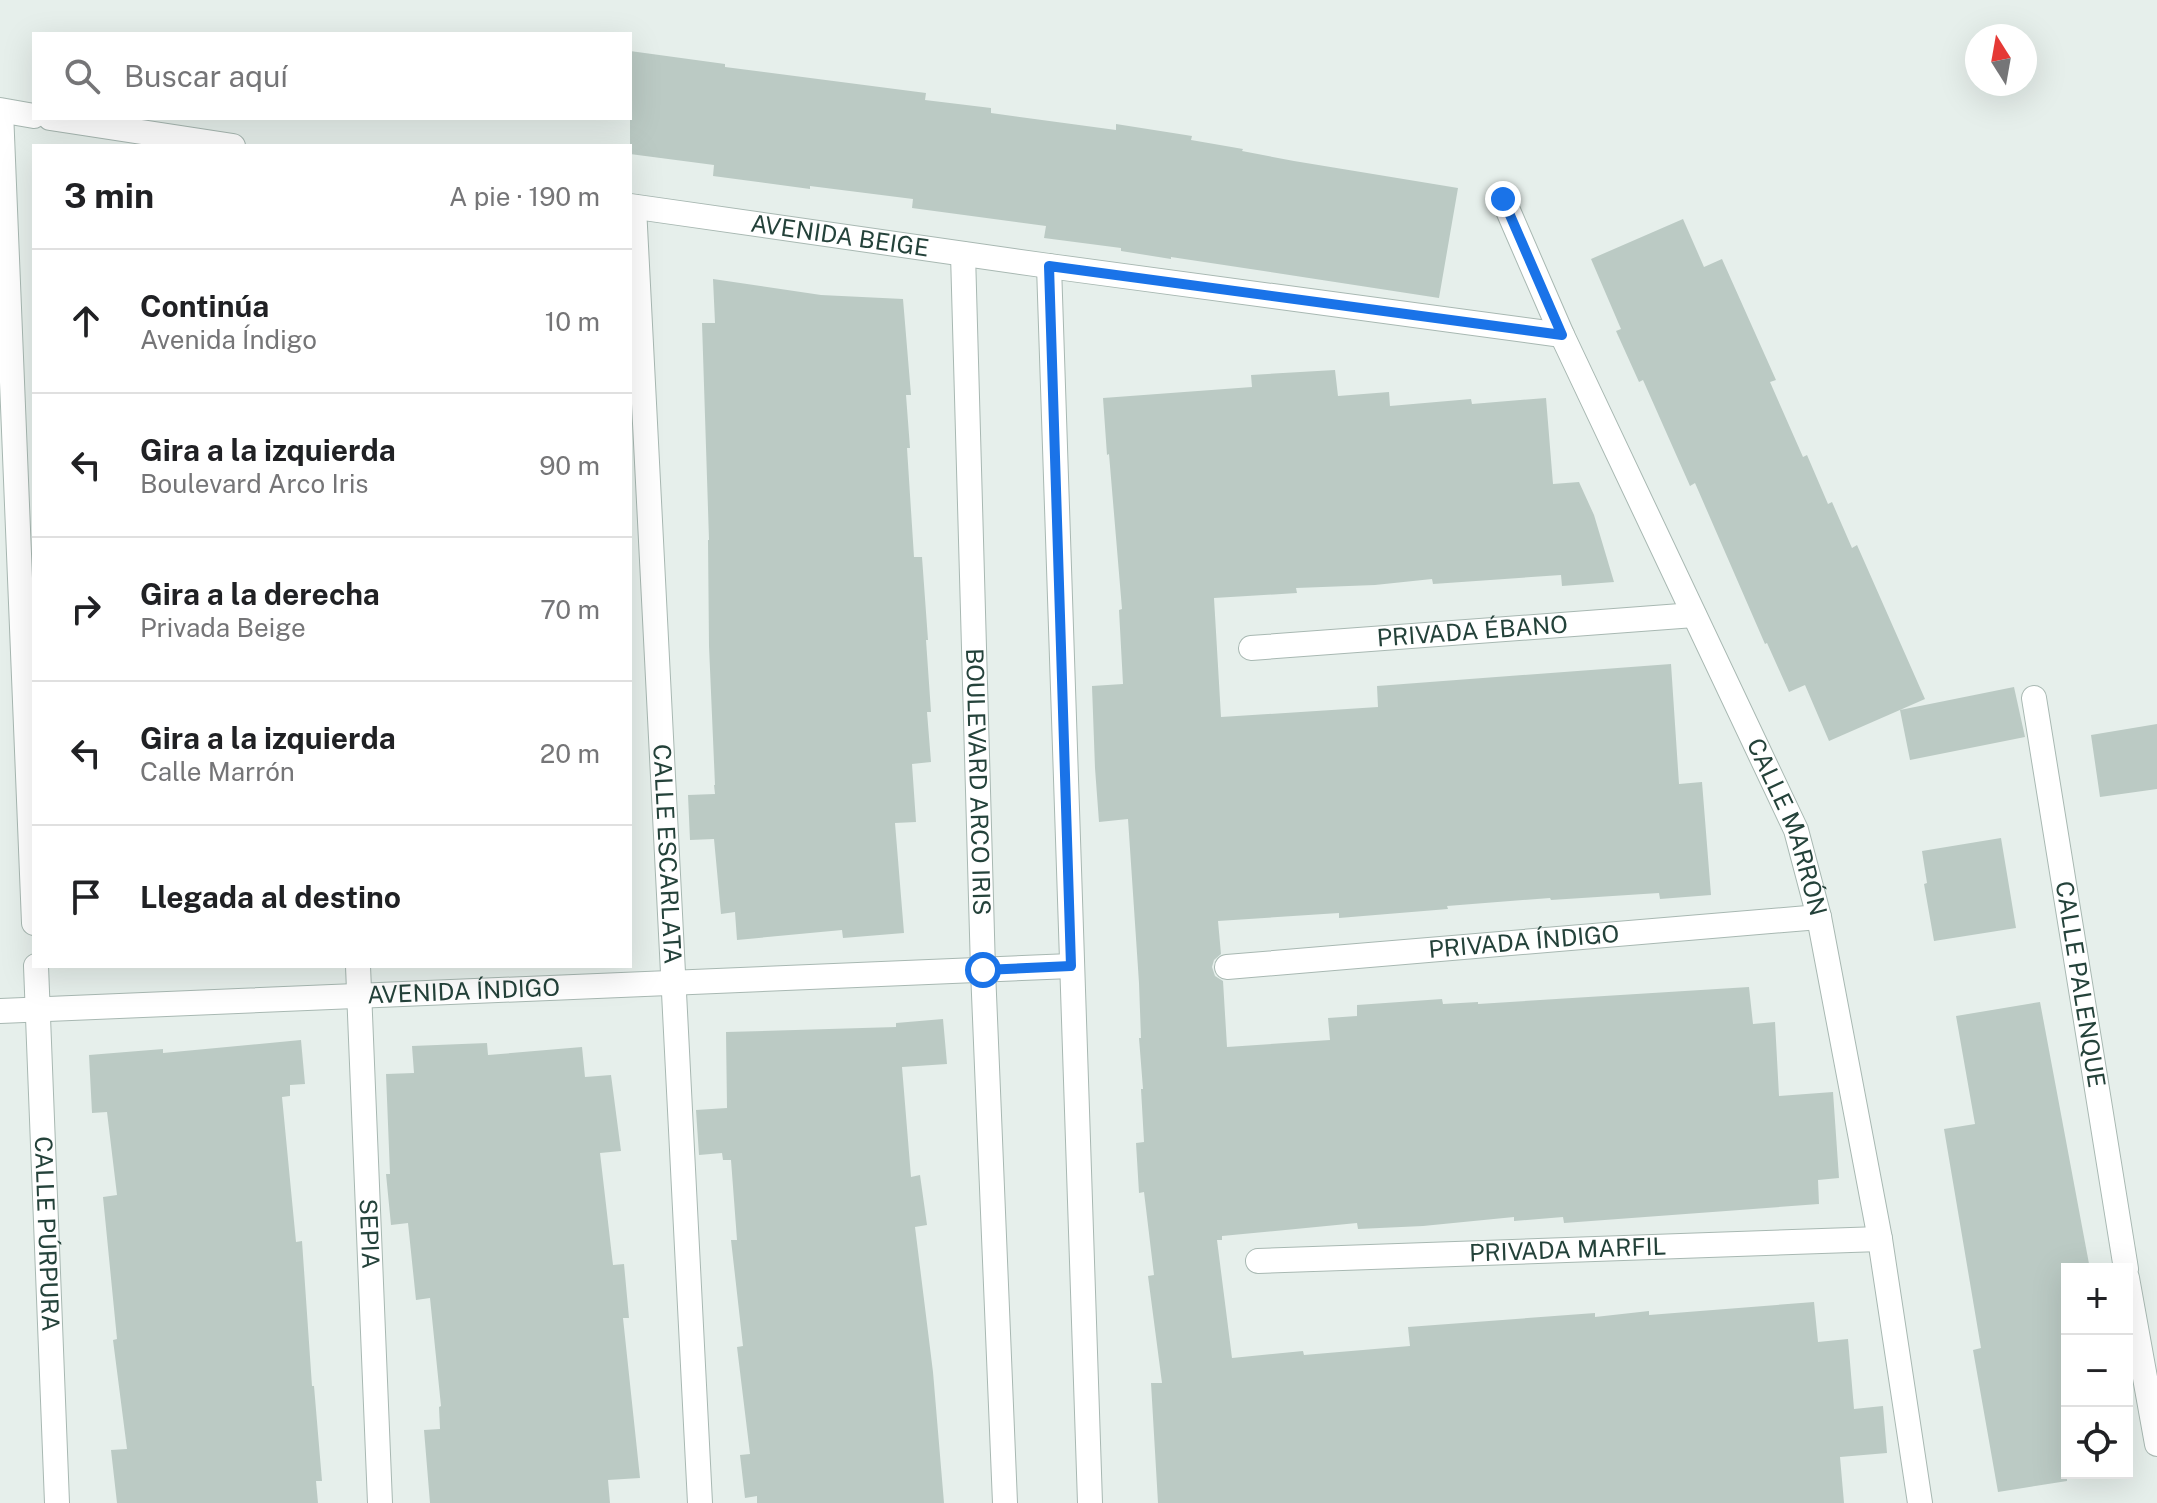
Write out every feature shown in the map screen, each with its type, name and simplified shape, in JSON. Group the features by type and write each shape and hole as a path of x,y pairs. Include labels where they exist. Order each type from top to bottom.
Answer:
{"street":[{"path":"32,116 0,110 32,875"},
{"path":"63,120 220,144"},
{"name":"CALLE MARRÓN","path":"1503,199 1562,335 1796,830 1819,917 1880,1239 1920,1503"},
{"name":"AVENIDA BEIGE","path":"632,207 1562,335"},
{"name":"CALLE ESCARLATA","path":"632,207 700,1503"},
{"name":"BOULEVARD ARCO IRIS","path":"963,254 983,970 1005,1503"},
{"path":"1049,266 1090,1503"},
{"name":"PRIVADA ÉBANO","path":"1251,648 1694,615"},
{"name":"CALLE PALENQUE","path":"2034,698 2125,1263"},
{"name":"PRIVADA ÍNDIGO","path":"1227,967 1819,917"},
{"name":"AVENIDA ÍNDIGO","path":"0,1011 1071,966"},
{"name":"CALLE PÚRPURA","path":"36,968 57,1503"},
{"name":"SEPIA","path":"358,968 380,1503"},
{"name":"PRIVADA MARFIL","path":"1258,1261 1880,1239"},
{"path":"2133,1312 2157,1311"},
{"path":"2133,1317 2157,1444"}],"building":[{"path":"632,51 725,64 725,67 926,93 925,100 991,108 991,113 1116,130 1116,124 1192,136 1191,140 1242,151 1458,188 1439,298 1044,238 1046,226 912,208 913,199 713,176 714,165 632,154"},
{"path":"1683,219 1704,267 1722,259 1776,380 1770,382 1803,457 1807,455 1828,504 1832,502 1852,548 1857,545 1925,699 1829,741 1805,685 1789,692 1765,644 1695,483 1690,486 1643,380 1639,382 1616,331 1621,329 1591,259"},
{"path":"713,279 821,295 903,299 911,395 906,395 914,557 922,557 931,712 927,712 931,762 912,764 916,822 895,823 904,933 843,938 842,930 737,940 735,912 721,914 714,839 690,840 688,795 715,794 702,323 715,323"},
{"path":"1335,370 1338,396 1389,392 1390,406 1471,399 1472,404 1546,398 1553,484 1579,482 1594,515 1614,582 1562,586 1561,575 1433,584 1432,579 1296,588 1297,593 1214,598 1221,717 1378,707 1377,686 1671,664 1679,784 1702,782 1711,895 1660,899 1659,893 1550,898 1339,918 1339,913 1218,921 1221,954 1212,967 1215,976 1223,981 1227,1047 1330,1040 1328,1018 1357,1016 1357,1005 1442,999 1443,1004 1478,1004 1749,987 1753,1024 1775,1022 1779,1096 1833,1092 1839,1178 1818,1180 1819,1204 1564,1223 1563,1217 1514,1221 1514,1217 1358,1229 1357,1223 1222,1236 1222,1240 1217,1240 1232,1358 1410,1346 1408,1327 1595,1313 1595,1317 1649,1311 1649,1315 1814,1302 1818,1342 1848,1339 1854,1409 1883,1406 1887,1453 1840,1457 1844,1503 1158,1503 1151,1383 1162,1383 1148,1276 1154,1275 1144,1192 1139,1193 1136,1143 1144,1142 1143,1089 1128,819 1099,822 1095,768 1092,686 1123,684 1119,610 1122,609 1103,398 1252,387 1251,375"},
{"path":"2014,687 2025,737 1910,760 1900,710"},
{"path":"2157,724 2157,789 2100,797 2091,735"},
{"path":"2001,838 2016,928 1934,941 1922,851"},
{"path":"2040,1002 2089,1263 2061,1263 2061,1479 2067,1481 1998,1492 1973,1350 1981,1348 1944,1129 1975,1124 1956,1016"},
{"path":"943,1019 947,1064 902,1067 911,1177 920,1175 927,1225 915,1227 933,1372 944,1503 757,1503 757,1496 745,1498 740,1455 750,1454 737,1347 743,1346 731,1240 737,1240 731,1160 723,1160 722,1153 699,1155 696,1110 727,1108 726,1032 896,1027 896,1023"},
{"path":"301,1040 305,1084 290,1085 290,1096 282,1097 296,1242 302,1241 322,1481 316,1481 318,1503 117,1503 111,1450 127,1449 113,1340 117,1339 103,1197 117,1195 107,1112 92,1113 89,1055 163,1049 163,1053"},
{"path":"487,1043 488,1055 582,1047 585,1077 611,1075 621,1151 600,1153 613,1265 624,1264 629,1318 623,1318 640,1478 608,1480 610,1503 430,1503 424,1430 440,1429 441,1406 430,1298 416,1300 408,1223 391,1225 386,1174 390,1174 386,1074 414,1073 412,1046"}],"route":[{"path":"983,970 1071,966 1049,266 1562,335 1503,199"}]}
